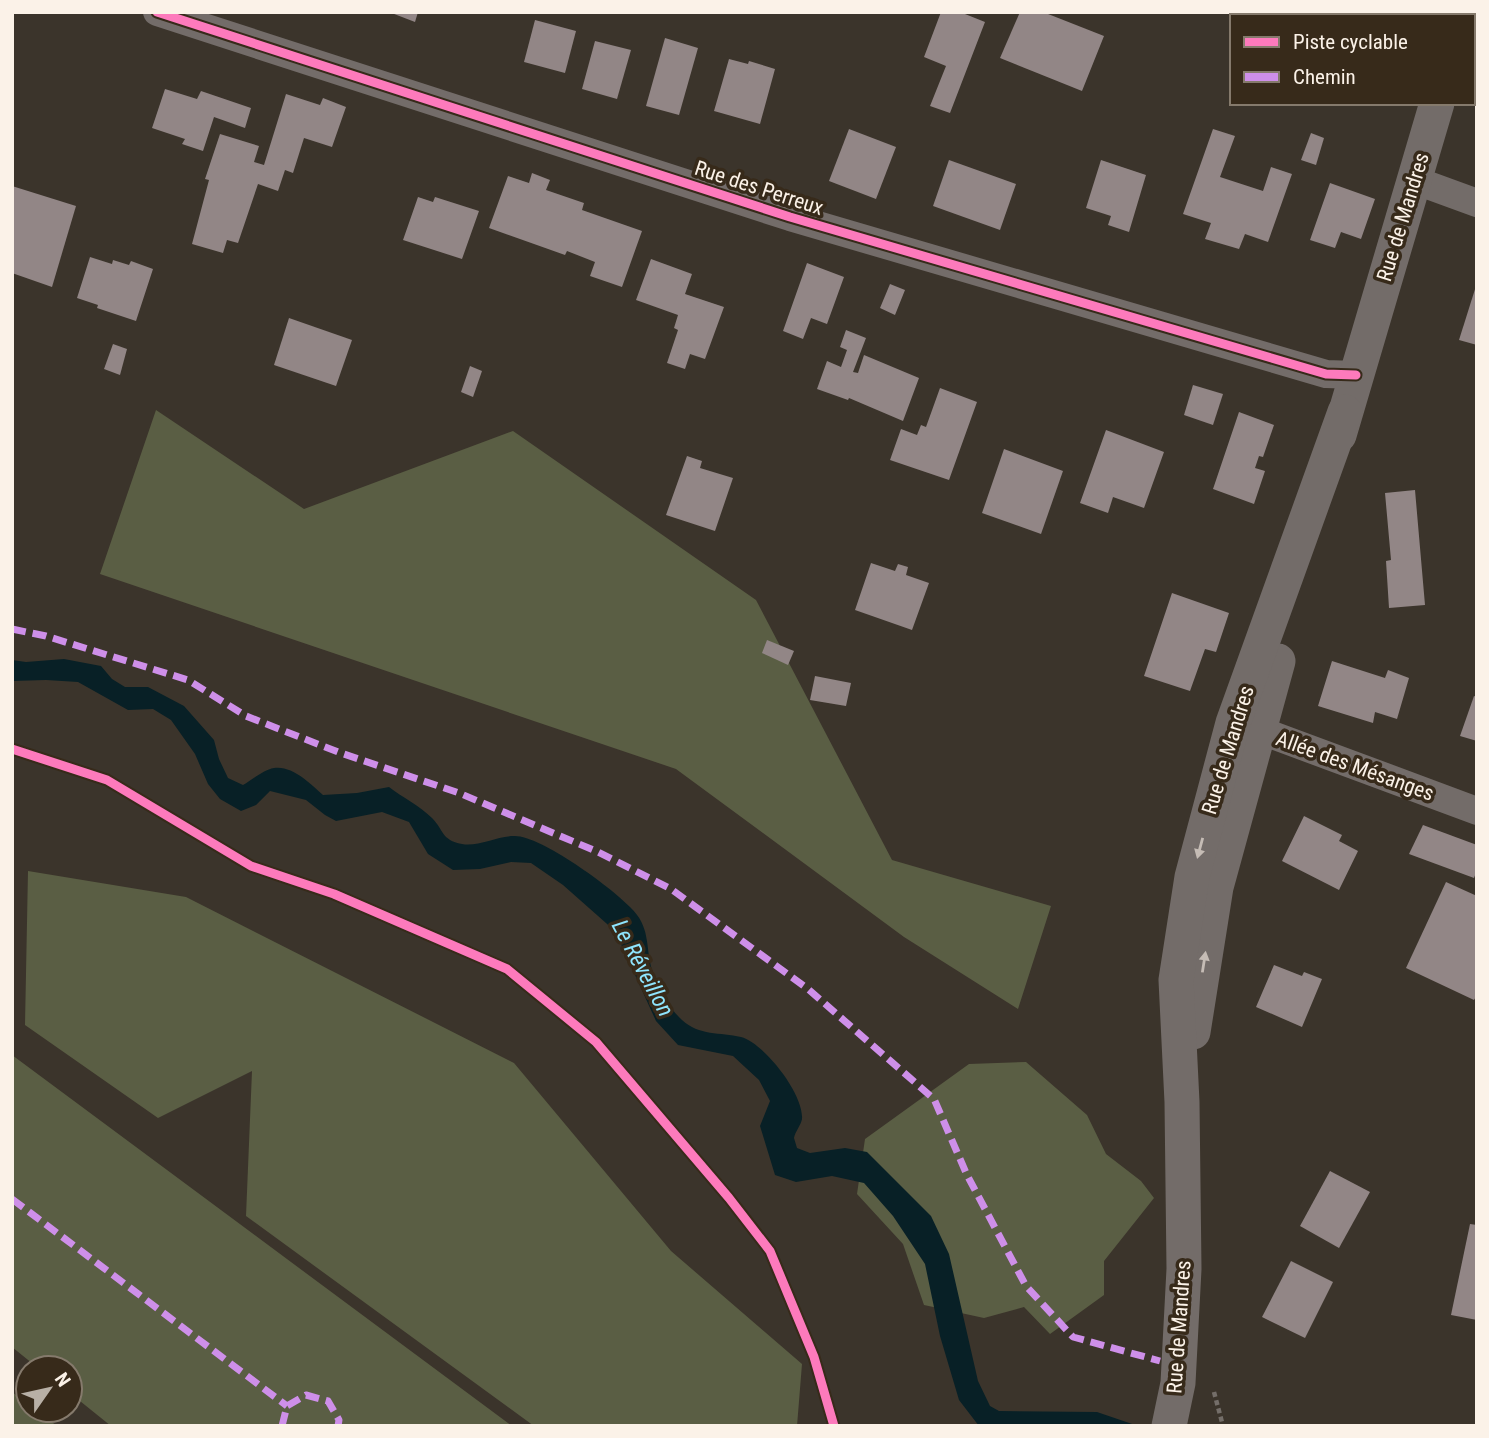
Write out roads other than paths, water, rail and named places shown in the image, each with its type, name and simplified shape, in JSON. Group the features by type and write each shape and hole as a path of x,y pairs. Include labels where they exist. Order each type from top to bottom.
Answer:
{"street":[{"name":"Rue des Perreux","path":"157,12 803,221 1326,374 1356,375"},
{"name":"Rue de Mandres","path":"1169,1426 1178,1383 1184,1269 1182,1101 1176,980 1192,877 1246,727 1345,412 1436,105"},
{"path":"1415,180 1477,203"},
{"name":"Allée des Mésanges","path":"1246,727 1477,811"}],"water":[{"name":"Le Réveillon","path":"64,659 101,666 112,679 125,687 148,687 184,706 214,740 228,778 243,785 266,771 281,768 301,776 323,795 357,793 389,787 427,814 450,840 468,845 508,836 526,838 592,875 637,914 644,929 654,977 677,1015 695,1029 750,1041 781,1071 797,1096 801,1109 802,1119 794,1138 797,1148 810,1153 845,1148 867,1152 931,1216 949,1254 978,1381 990,1406 999,1411 1097,1412 1138,1426 979,1426 959,1400 940,1336 925,1264 893,1216 864,1183 832,1176 796,1182 775,1175 760,1126 770,1101 759,1080 733,1056 678,1045 656,1021 615,931 563,885 531,863 511,862 480,869 453,870 428,854 409,822 382,812 336,821 306,800 270,791 256,805 241,811 220,799 208,784 195,754 171,720 153,709 128,710 78,682 12,681 12,660 26,662"}]}
